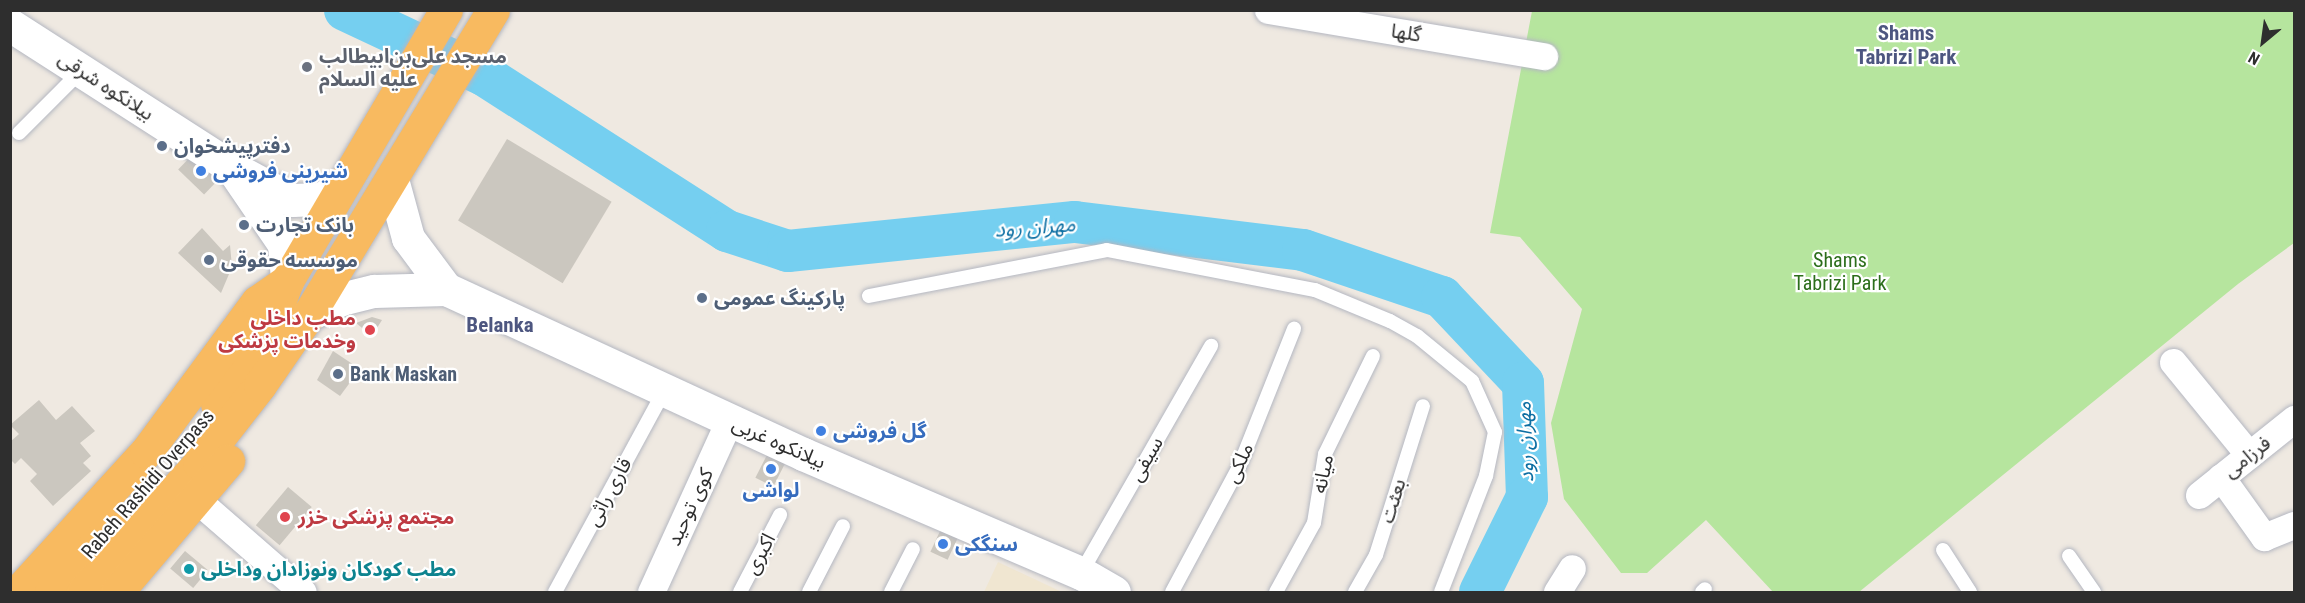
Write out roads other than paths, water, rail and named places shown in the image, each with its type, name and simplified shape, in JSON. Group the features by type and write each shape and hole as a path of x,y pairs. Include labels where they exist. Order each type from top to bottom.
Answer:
{"highway":[{"path":"250,379 287,281 446,10"},
{"path":"117,592 238,449 282,381 303,323 490,16"},
{"path":"18,592 146,452 257,302 287,281"},
{"path":"250,379 303,323"},
{"name":"Rabeh Rashidi Overpass","path":"51,592 194,436 250,379"},
{"name":"Rabeh Rashidi Overpass","path":"83,592 199,463 250,379"}],"street":[{"name":"گلها","path":"1268,10 1544,56"},
{"name":"بیلانکوه شرقی","path":"10,25 231,167 292,200 321,199 342,186"},
{"name":"بیلانکوه شرقی","path":"231,167 284,244 287,281"},
{"name":"بیلانکوه غربی","path":"392,178 408,238 446,289"},
{"name":"بیلانکوه غربی","path":"303,323 341,299 374,291 446,289 729,421 1081,573 1114,592"},
{"path":"2173,362 2249,455"},
{"name":"کوی توحید","path":"651,592 729,421"},
{"name":"فرزامی","path":"2199,495 2293,422"},
{"path":"2221,477 2264,537 2295,525"},
{"path":"197,500 303,592"},
{"path":"1557,592 1572,568"}],"lane":[{"path":"19,133 82,70"},
{"path":"868,296 1107,250 1315,290 1390,321 1417,336 1473,381 1495,432 1486,476 1441,592"},
{"name":"ملکی","path":"1172,592 1239,466 1294,329"},
{"name":"سیفی","path":"1081,573 1211,346"},
{"name":"میانه","path":"1276,592 1314,523 1325,454 1373,356"},
{"name":"قاری راثی","path":"555,592 664,391"},
{"name":"بعثت","path":"1355,592 1376,555 1423,406"},
{"name":"اکبری","path":"740,592 780,515"},
{"path":"809,592 843,526"},
{"path":"891,592 913,549"},
{"path":"1942,550 1970,592"},
{"path":"2069,556 2094,592"}],"waterway":[{"name":"مهران رود","path":"345,10 484,75 727,231 788,251 1075,222 1303,250 1442,297 1523,383 1527,497 1480,592"}],"place":[{"name":"مسجد علی‌بن‌ابیطالب علیه السلام","path":"307,67"},
{"name":"دفترپیشخوان","path":"162,146"},
{"name":"شیرینی فروشی","path":"201,171"},
{"name":"بانک تجارت","path":"244,225"},
{"name":"موسسه حقوقی","path":"209,260"},
{"name":"پارکینگ عمومی","path":"702,298"},
{"name":"مطب داخلی وخدمات پزشکی","path":"370,330"},
{"name":"Bank Maskan","path":"338,374"},
{"name":"گل فروشی","path":"821,431"},
{"name":"لواشی","path":"771,469"},
{"name":"مجتمع پزشکی خزر","path":"285,517"},
{"name":"سنگکی","path":"943,544"},
{"name":"مطب کودکان ونوزادان وداخلی","path":"189,569"}],"district":[{"name":"Shams Tabrizi Park","path":"1906,45"},
{"name":"Belanka","path":"500,325"}]}
